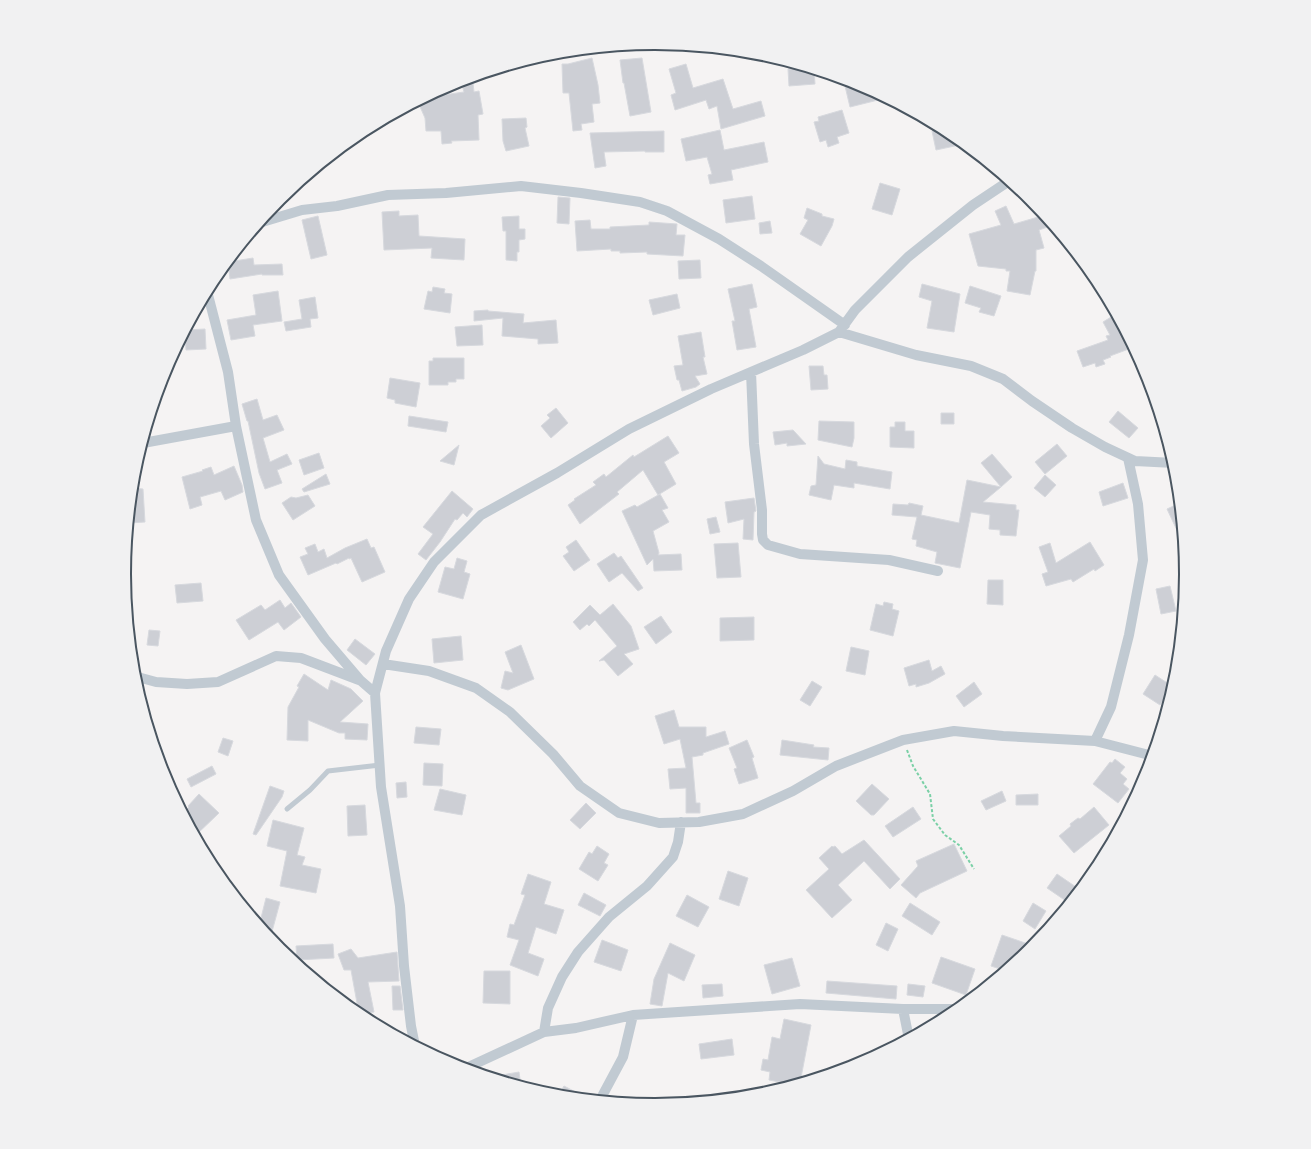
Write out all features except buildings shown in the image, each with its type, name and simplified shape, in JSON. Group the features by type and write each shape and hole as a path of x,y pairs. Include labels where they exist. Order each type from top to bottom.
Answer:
{"street":[{"path":"414,1040 405,973 400,906 381,787 375,693 386,651 409,599 434,562 482,515 557,473 629,429 711,389 803,350 842,328 856,310 908,257 973,205 1005,184"},
{"path":"270,220 302,210 337,206 388,195 446,193 521,186 640,202 668,211 719,239 761,266 842,328 916,355 971,366 1003,379 1072,428 1105,447 1135,461 1168,463"},
{"path":"209,299 228,372 236,426 256,520 279,575 325,639 360,680 375,693"},
{"path":"751,372 754,444 762,510 763,540 768,545 800,554 889,560 938,571"},
{"path":"148,442 236,426"},
{"path":"1094,741 1111,707 1129,635 1143,560 1138,504 1128,458"},
{"path":"141,678 156,682 187,684 218,682 276,656 301,658 360,680"},
{"path":"383,664 429,671 476,688 510,712 553,754 580,786 619,813 659,823 699,822 743,814 793,791 836,766 903,740 954,731 1003,736 1094,741 1148,755"},
{"path":"544,1032 548,1008 562,977 578,952 609,917 647,886 673,857 682,822"},
{"path":"472,1065 544,1032 576,1028 633,1015 800,1004 903,1009 950,1009"},
{"path":"903,1009 908,1034"},
{"path":"602,1096 623,1056 633,1015"}],"lane":[{"path":"287,809 310,790 328,771 380,766"}],"path":[{"path":"903,740 913,766 930,794 933,819 945,835 959,845 974,869"}]}
